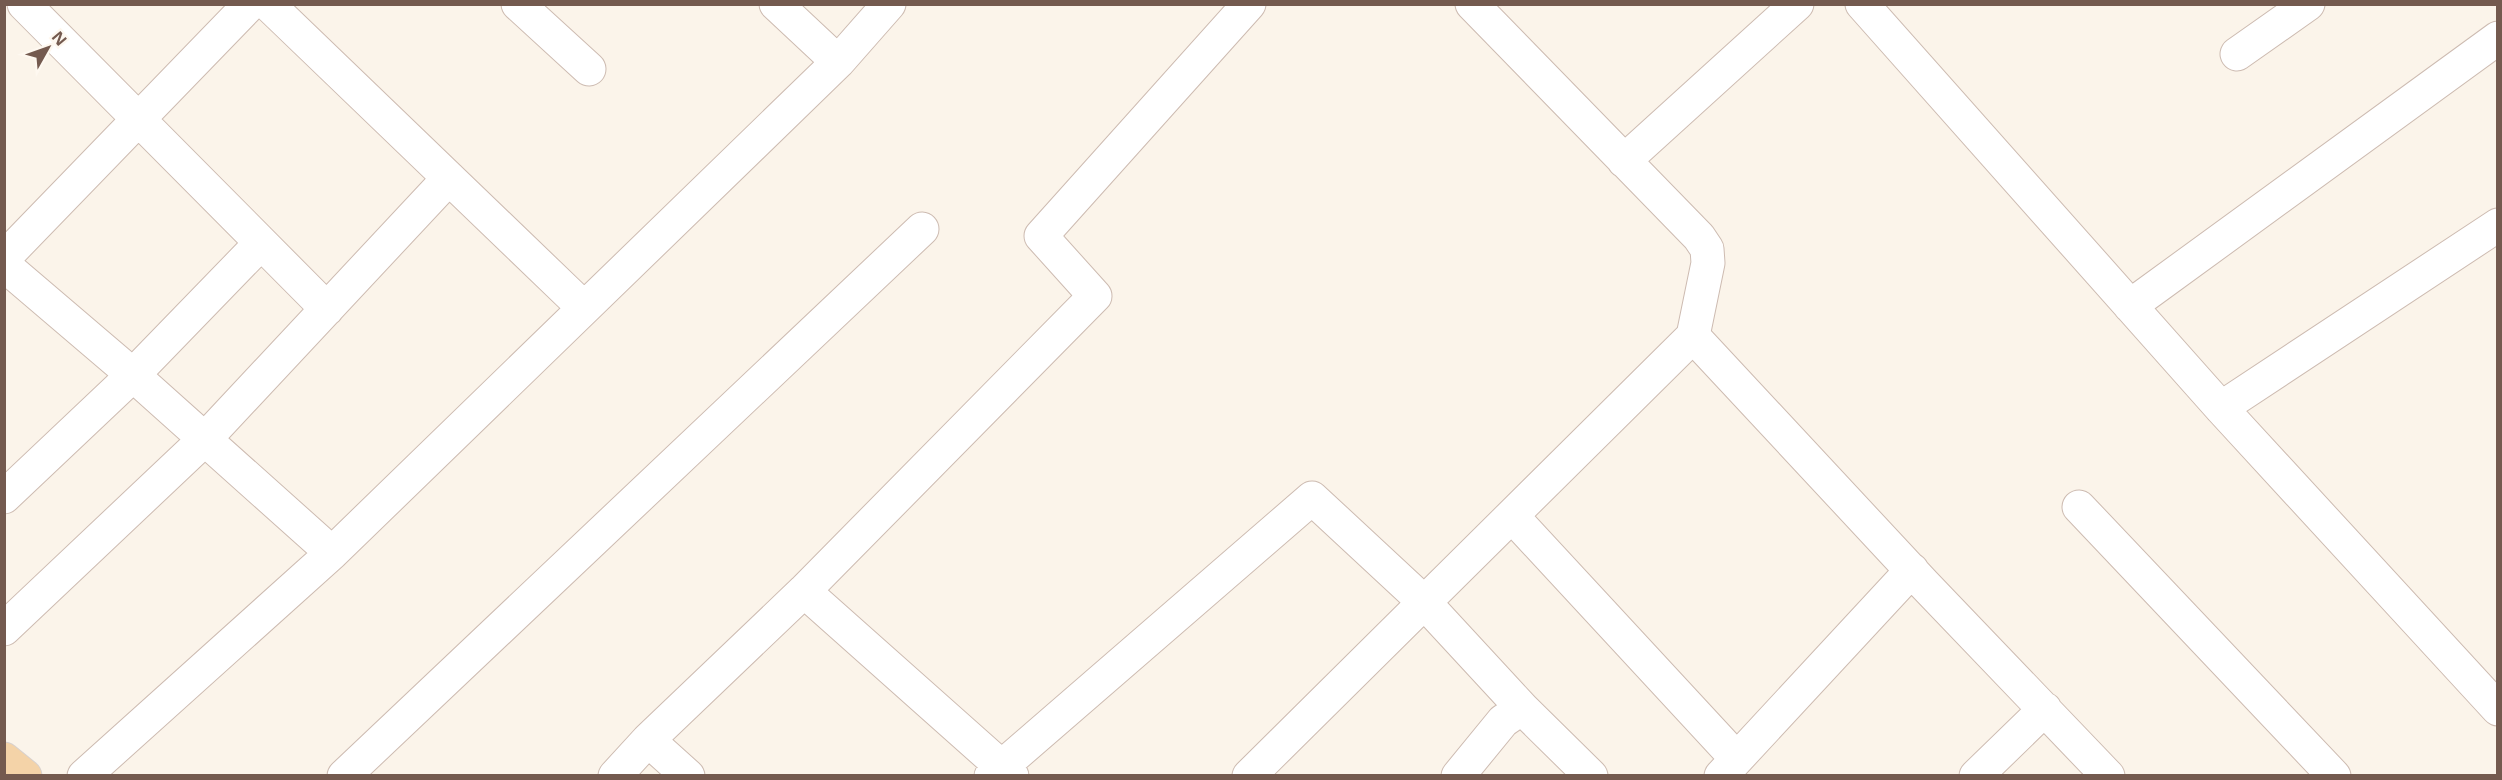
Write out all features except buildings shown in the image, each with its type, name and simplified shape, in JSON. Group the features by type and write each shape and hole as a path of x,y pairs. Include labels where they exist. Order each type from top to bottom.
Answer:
{"main road":[{"path":"4,759 25,776"}],"street":[{"path":"24,4 327,309"},
{"path":"4,258 250,4"},
{"path":"268,4 584,308"},
{"path":"518,4 589,69"},
{"path":"776,4 838,62"},
{"path":"84,776 332,553 838,62 889,4"},
{"path":"615,776 648,740 804,591 1095,296 1041,236 1249,4"},
{"path":"1249,776 1693,336 1708,263 1707,249 1699,237 1472,4"},
{"path":"1624,160 1797,4"},
{"path":"1862,4 2221,408 2498,709"},
{"path":"2236,54 2308,4"},
{"path":"2130,306 2498,38"},
{"path":"4,628 205,439 449,178"},
{"path":"2221,408 2498,225"},
{"path":"344,776 922,229"},
{"path":"4,497 133,375 261,243"},
{"path":"4,265 133,375 332,553"},
{"path":"1693,336 2108,776"},
{"path":"804,591 1001,772 1312,498 1424,602 1522,708 1591,776"},
{"path":"2079,507 2334,776"},
{"path":"1512,516 1729,767 1912,570"},
{"path":"1458,776 1503,721 1522,708"},
{"path":"1976,776 2045,709"},
{"path":"648,740 688,776"}]}
